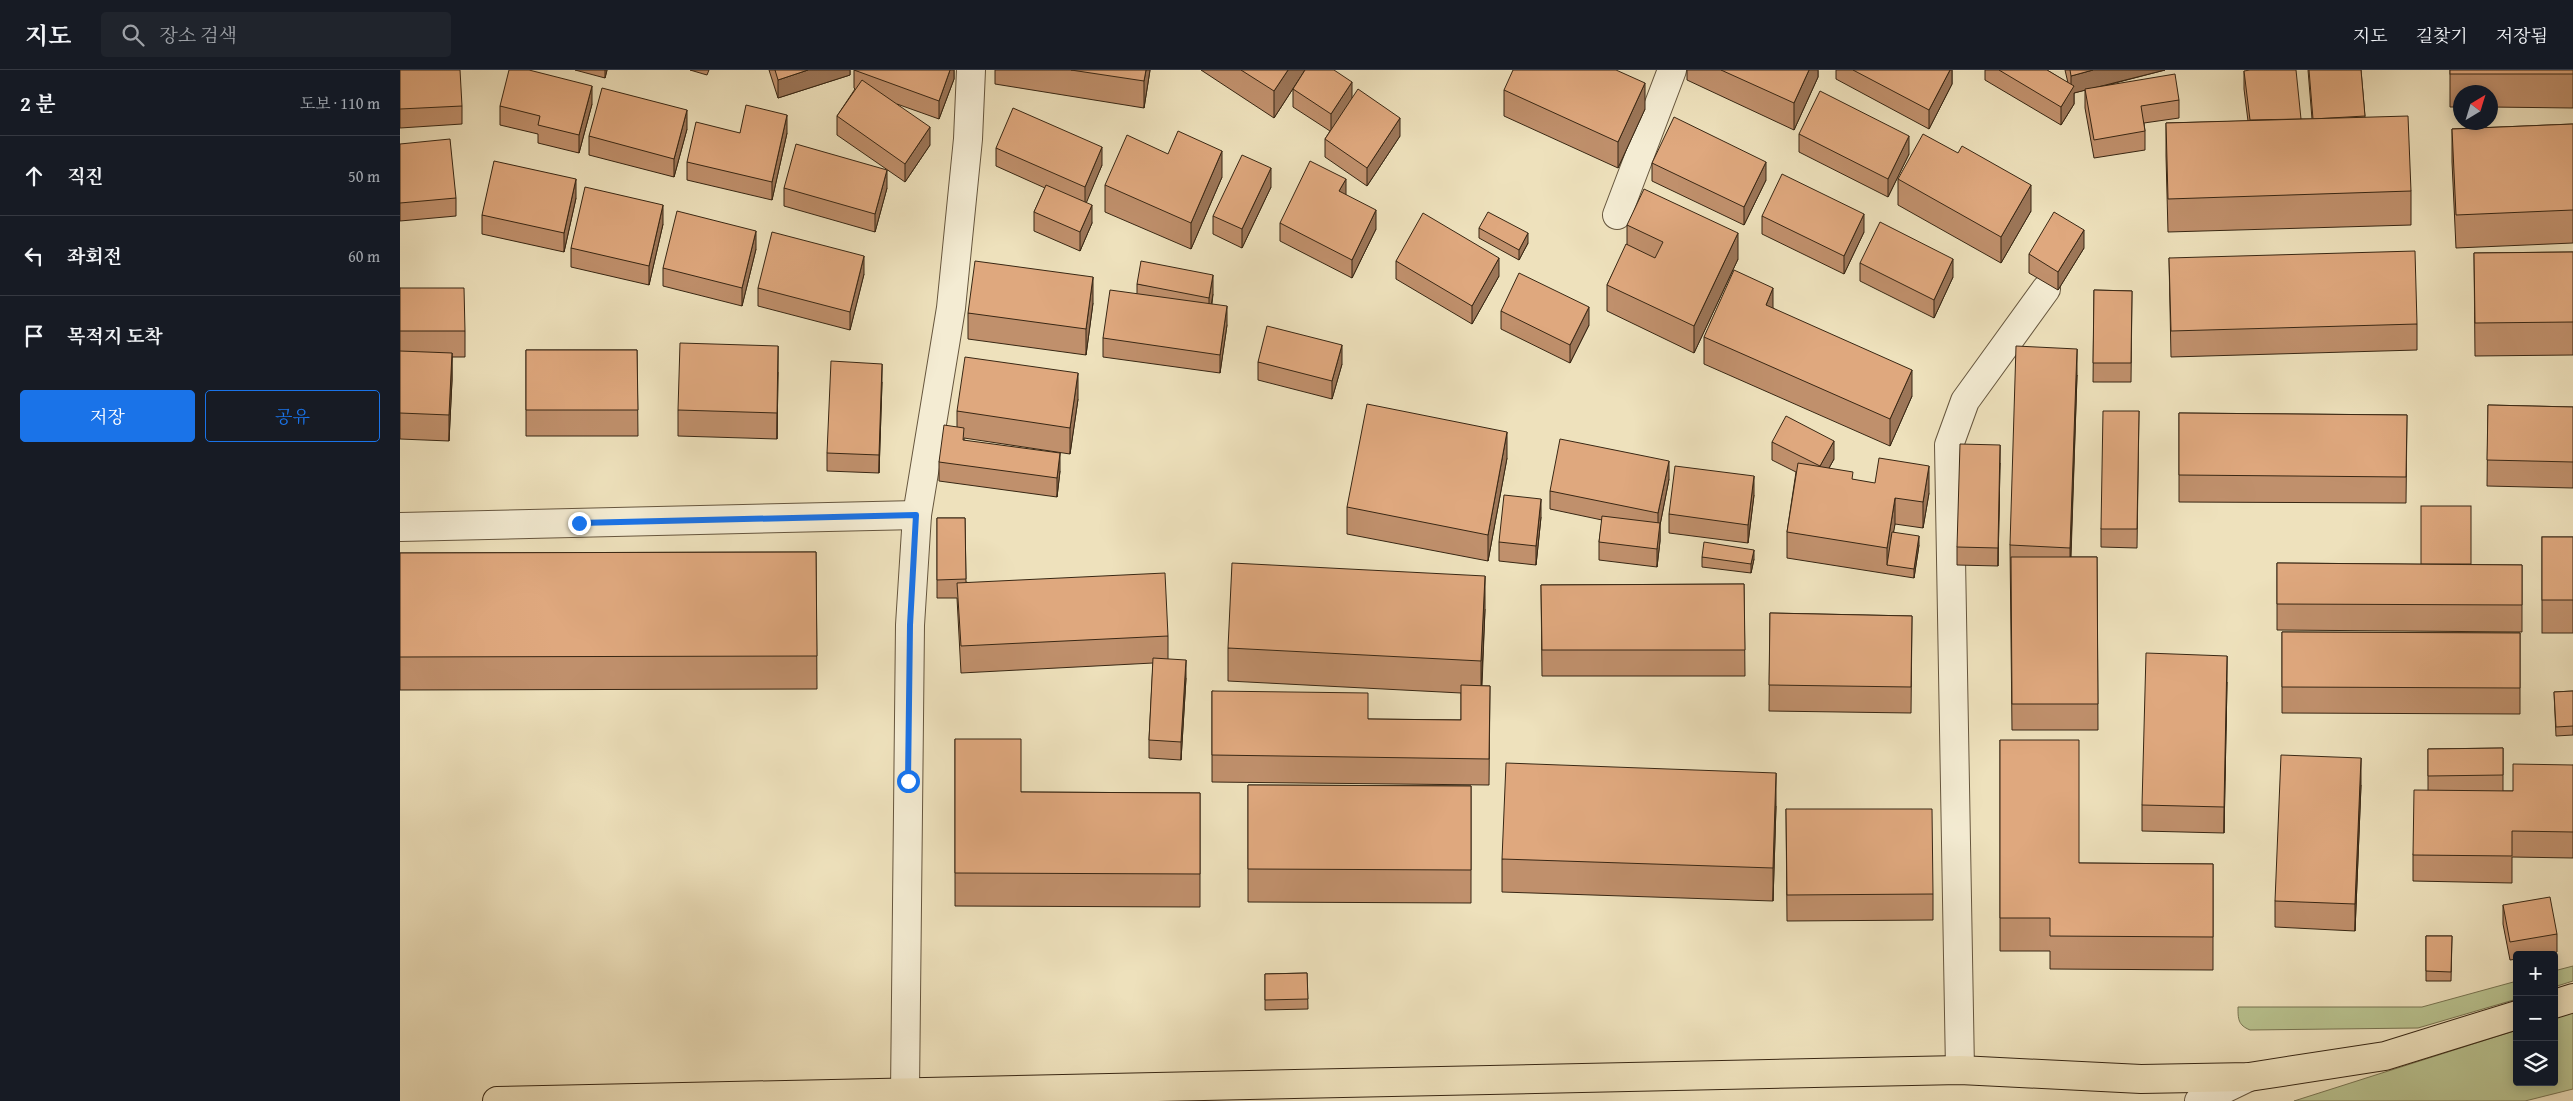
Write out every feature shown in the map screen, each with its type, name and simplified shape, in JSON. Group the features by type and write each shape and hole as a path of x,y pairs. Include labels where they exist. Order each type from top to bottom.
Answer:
{"main road":[{"path":"2558,1003 2573,998"},
{"path":"497,1101 1960,1070 2141,1079 2249,1077 2385,1056 2513,1016"}],"street":[{"path":"905,1092 910,625 916,515 951,308 968,139 971,70"},
{"path":"1617,215 1672,70"},
{"path":"1960,1070 1949,445 1965,401 2046,289"},
{"path":"400,527 916,515"},
{"path":"2199,1101 2249,1077"}],"green space":[{"path":"2573,966 2573,981 2558,986 2558,970"},
{"path":"2513,982 2513,1000 2418,1028 2250,1030 2241,1024 2238,1015 2238,1007 2422,1007"},
{"path":"2573,1012 2573,1089 2525,1101 2294,1101 2513,1031 2513,1086 2558,1086 2558,1017"}],"building":[{"path":"400,70 460,70 462,106 400,109"},
{"path":"509,70 529,70 592,86 579,135 538,125 540,116 500,106"},
{"path":"775,70 808,70 778,80"},
{"path":"854,70 950,70 939,101"},
{"path":"1071,70 1146,70 1144,81"},
{"path":"1241,70 1288,70 1274,91"},
{"path":"1305,70 1334,70 1352,82 1331,114 1293,89"},
{"path":"1513,70 1616,70 1645,83 1618,142 1504,90"},
{"path":"1721,70 1809,70 1794,103"},
{"path":"1853,70 1950,70 1929,110"},
{"path":"1999,70 2047,70 2074,86 2061,107"},
{"path":"2070,70 2093,70 2071,76"},
{"path":"2296,70 2301,119 2250,120 2244,71"},
{"path":"2309,70 2361,70 2365,116 2313,119"},
{"path":"2450,70 2573,70 2573,74 2450,74"},
{"path":"2175,74 2179,100 2141,106 2145,131 2094,140 2085,89"},
{"path":"862,80 930,127 905,164 837,116"},
{"path":"602,88 687,110 674,159 589,136"},
{"path":"1358,89 1400,118 1367,168 1325,139"},
{"path":"1820,91 1909,136 1888,179 1799,134"},
{"path":"746,105 787,115 772,182 687,162 696,122 740,133"},
{"path":"1013,108 1102,147 1085,187 996,148"},
{"path":"2408,116 2411,191 2168,199 2166,123"},
{"path":"1674,117 1766,162 1744,207 1652,163"},
{"path":"2573,124 2573,210 2456,215 2452,129 2498,130 2498,127"},
{"path":"1178,131 1222,151 1191,223 1105,185 1127,135 1168,154"},
{"path":"1923,134 1958,153 1962,146 2031,185 2001,237 1898,179"},
{"path":"450,139 456,198 400,203 400,144"},
{"path":"796,144 887,170 875,214 784,188"},
{"path":"1242,155 1271,168 1242,229 1213,216"},
{"path":"494,161 576,179 564,233 482,215"},
{"path":"1310,161 1346,179 1339,191 1376,210 1352,260 1280,223"},
{"path":"1782,174 1864,214 1844,256 1762,216"},
{"path":"1046,185 1092,205 1080,232 1034,212"},
{"path":"585,187 663,205 649,266 571,248"},
{"path":"1644,189 1738,233 1694,326 1607,285 1626,244 1655,258 1663,242 1627,225"},
{"path":"677,211 756,231 742,288 663,268"},
{"path":"1488,212 1528,233 1519,250 1479,228"},
{"path":"2054,212 2084,230 2058,272 2029,254"},
{"path":"1423,213 1499,258 1472,306 1396,261"},
{"path":"1880,222 1953,259 1934,300 1860,263"},
{"path":"772,232 864,256 850,312 758,288"},
{"path":"2415,251 2417,324 2171,331 2169,258"},
{"path":"2573,252 2573,322 2475,323 2474,253"},
{"path":"975,261 1093,277 1086,329 968,313"},
{"path":"1141,261 1213,275 1209,298 1137,284"},
{"path":"1734,270 1773,288 1766,305 1912,370 1890,419 1704,337"},
{"path":"1519,273 1589,307 1570,345 1501,311"},
{"path":"400,288 464,288 465,331 400,331"},
{"path":"1110,290 1227,306 1220,355 1103,338"},
{"path":"2094,290 2132,291 2131,363 2093,363"},
{"path":"1267,326 1342,345 1332,381 1258,362"},
{"path":"680,343 778,346 777,413 678,410"},
{"path":"2016,346 2077,349 2070,548 2010,545"},
{"path":"526,350 637,350 638,410 526,410"},
{"path":"400,351 452,353 449,415 400,413"},
{"path":"965,357 1078,373 1070,428 957,411"},
{"path":"831,361 882,364 879,455 827,453"},
{"path":"1367,404 1507,432 1488,535 1347,507"},
{"path":"2488,405 2573,407 2573,462 2487,460"},
{"path":"2103,411 2139,411 2137,529 2101,529"},
{"path":"2179,413 2407,415 2406,477 2179,475"},
{"path":"1786,416 1834,441 1820,466 1772,442"},
{"path":"944,425 964,428 963,440 1060,453 1057,478 939,462"},
{"path":"1560,439 1669,461 1658,513 1550,491"},
{"path":"1960,444 2000,445 1998,548 1957,547"},
{"path":"1879,458 1929,466 1923,502 1895,498 1887,548 1787,532 1798,463 1853,472 1852,479 1875,483"},
{"path":"1675,466 1754,476 1748,525 1669,514"},
{"path":"1504,495 1541,499 1536,546 1499,542"},
{"path":"2421,506 2471,506 2471,564 2421,564"},
{"path":"1602,516 1660,523 1657,549 1599,542"},
{"path":"937,518 965,518 966,579 937,580"},
{"path":"1892,532 1919,536 1914,569 1887,565"},
{"path":"2542,537 2573,537 2573,600 2542,600"},
{"path":"1704,542 1754,550 1751,564 1702,557"},
{"path":"816,552 817,656 400,657 400,553"},
{"path":"2011,557 2097,557 2098,704 2012,704"},
{"path":"1232,563 1485,576 1481,661 1228,648"},
{"path":"2277,563 2522,565 2522,605 2277,604"},
{"path":"1165,573 1168,636 961,646 957,583"},
{"path":"1744,584 1745,650 1542,650 1541,585"},
{"path":"1770,613 1912,616 1911,687 1769,685"},
{"path":"2282,632 2520,633 2520,688 2282,687"},
{"path":"2146,653 2227,656 2224,807 2142,805"},
{"path":"1153,658 1186,660 1181,742 1149,740"},
{"path":"1461,685 1490,686 1489,759 1212,755 1212,691 1368,693 1368,719 1461,720"},
{"path":"2573,691 2573,726 2556,727 2554,692"},
{"path":"955,739 1021,739 1021,792 1200,793 1200,874 955,873"},
{"path":"2000,740 2079,740 2079,863 2213,864 2213,937 2050,936 2050,918 2000,918"},
{"path":"2503,748 2503,775 2428,776 2428,749"},
{"path":"2281,755 2361,758 2355,904 2275,901"},
{"path":"1506,763 1776,773 1773,868 1502,859"},
{"path":"2513,764 2573,765 2573,832 2512,831 2512,856 2413,855 2414,790 2513,791"},
{"path":"1248,785 1471,786 1471,870 1248,869"},
{"path":"1786,809 1932,809 1933,894 1787,895"},
{"path":"2550,897 2557,934 2510,942 2503,905"},
{"path":"2426,936 2452,936 2451,972 2426,971"},
{"path":"1307,973 1308,999 1265,1000 1265,974"}],"route":[{"path":"579,523 916,515 910,625 908,781"}]}
